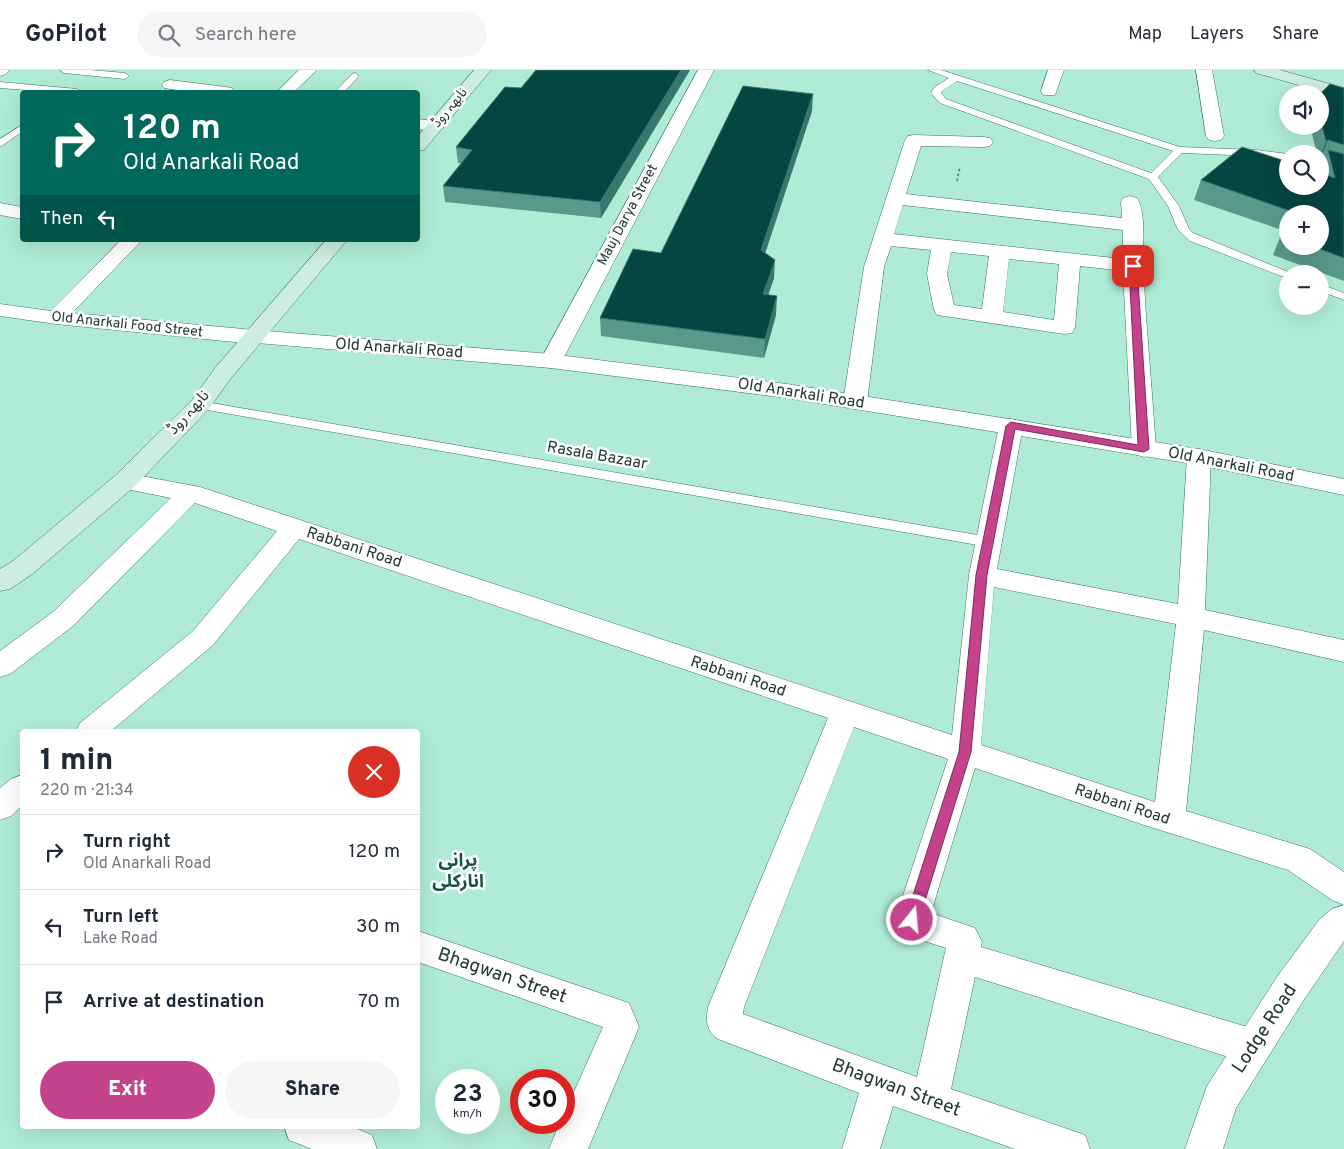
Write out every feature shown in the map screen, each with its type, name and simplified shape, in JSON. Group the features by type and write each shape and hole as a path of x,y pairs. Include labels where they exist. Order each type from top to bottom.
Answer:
{"main road":[{"name":"نابھہ روڈ","path":"420,141 426,125 482,70"},
{"path":"1262,70 1344,93"},
{"name":"نابھہ روڈ","path":"0,597 11,575 125,481 200,405 223,373 335,242"}],"street":[{"path":"166,89 188,70"},
{"path":"288,90 309,70"},
{"name":"Mauj Darya Street","path":"551,360 706,70"},
{"path":"1049,91 1056,70"},
{"path":"1204,70 1215,136"},
{"path":"166,89 186,90"},
{"path":"855,402 874,267 914,140 984,142"},
{"path":"895,198 1133,225"},
{"path":"1130,202 1133,225 1133,266 1144,449"},
{"path":"0,210 20,213"},
{"path":"883,239 1133,266"},
{"path":"56,318 92,278 130,242"},
{"path":"942,245 937,274 945,310 1064,328 1070,259"},
{"path":"992,317 1000,252"},
{"name":"Old Anarkali Food Street","path":"0,310 56,318 254,337"},
{"name":"Old Anarkali Road","path":"254,337 551,360 787,391 1199,457 1344,487"},
{"path":"930,1101 965,942 963,939 914,923 912,920 965,752 982,575 1011,426"},
{"path":"1169,820 1191,617 1199,457"},
{"name":"Rabbani Road","path":"125,481 191,493 1169,820 1298,859 1344,890"},
{"path":"0,666 63,620 191,493"},
{"path":"93,729 203,638 294,528"},
{"path":"982,575 1191,617 1344,651"},
{"name":"Bhagwan Street","path":"845,712 726,1007 724,1022 731,1027 930,1101 1071,1149"},
{"name":"Lodge Road","path":"1204,1149 1220,1099 1290,989 1331,931 1344,920"},
{"name":"Bhagwan Street","path":"420,948 616,1015 620,1021 621,1028 568,1149"},
{"path":"961,957 1254,1047"},
{"path":"861,1149 880,1082"},
{"path":"310,1129 358,1149"}],"lane":[{"path":"64,70 125,76"},
{"path":"932,70 1179,150 1256,153 1279,156"},
{"path":"341,90 355,76"},
{"path":"956,78 938,89 936,93 943,101 1153,177 1177,212 1185,234 1279,272"},
{"path":"0,86 51,90"},
{"path":"0,133 18,135"},
{"path":"0,144 18,135"},
{"path":"1153,177 1179,150"},
{"path":"1329,167 1344,171"},
{"path":"1329,291 1344,296"},
{"name":"Rasala Bazaar","path":"200,405 989,542"}],"building":[{"path":"536,70 681,70 600,202 443,186 472,150 456,147 505,87 521,88"},
{"path":"1329,85 1344,88 1344,145 1326,141 1324,135 1329,135"},
{"path":"743,86 813,94 761,250 775,260 763,294 777,296 765,339 600,318 633,249 661,253"},
{"path":"1242,147 1279,159 1279,195 1329,195 1329,176 1335,178 1329,150 1344,154 1344,258 1329,252 1329,205 1279,205 1279,207 1201,180"}],"district":[{"name":"پرانی انارکلی","path":"458,871"}],"route":[{"path":"912,920 965,752 982,575 1011,426 1144,449 1133,266"}]}
